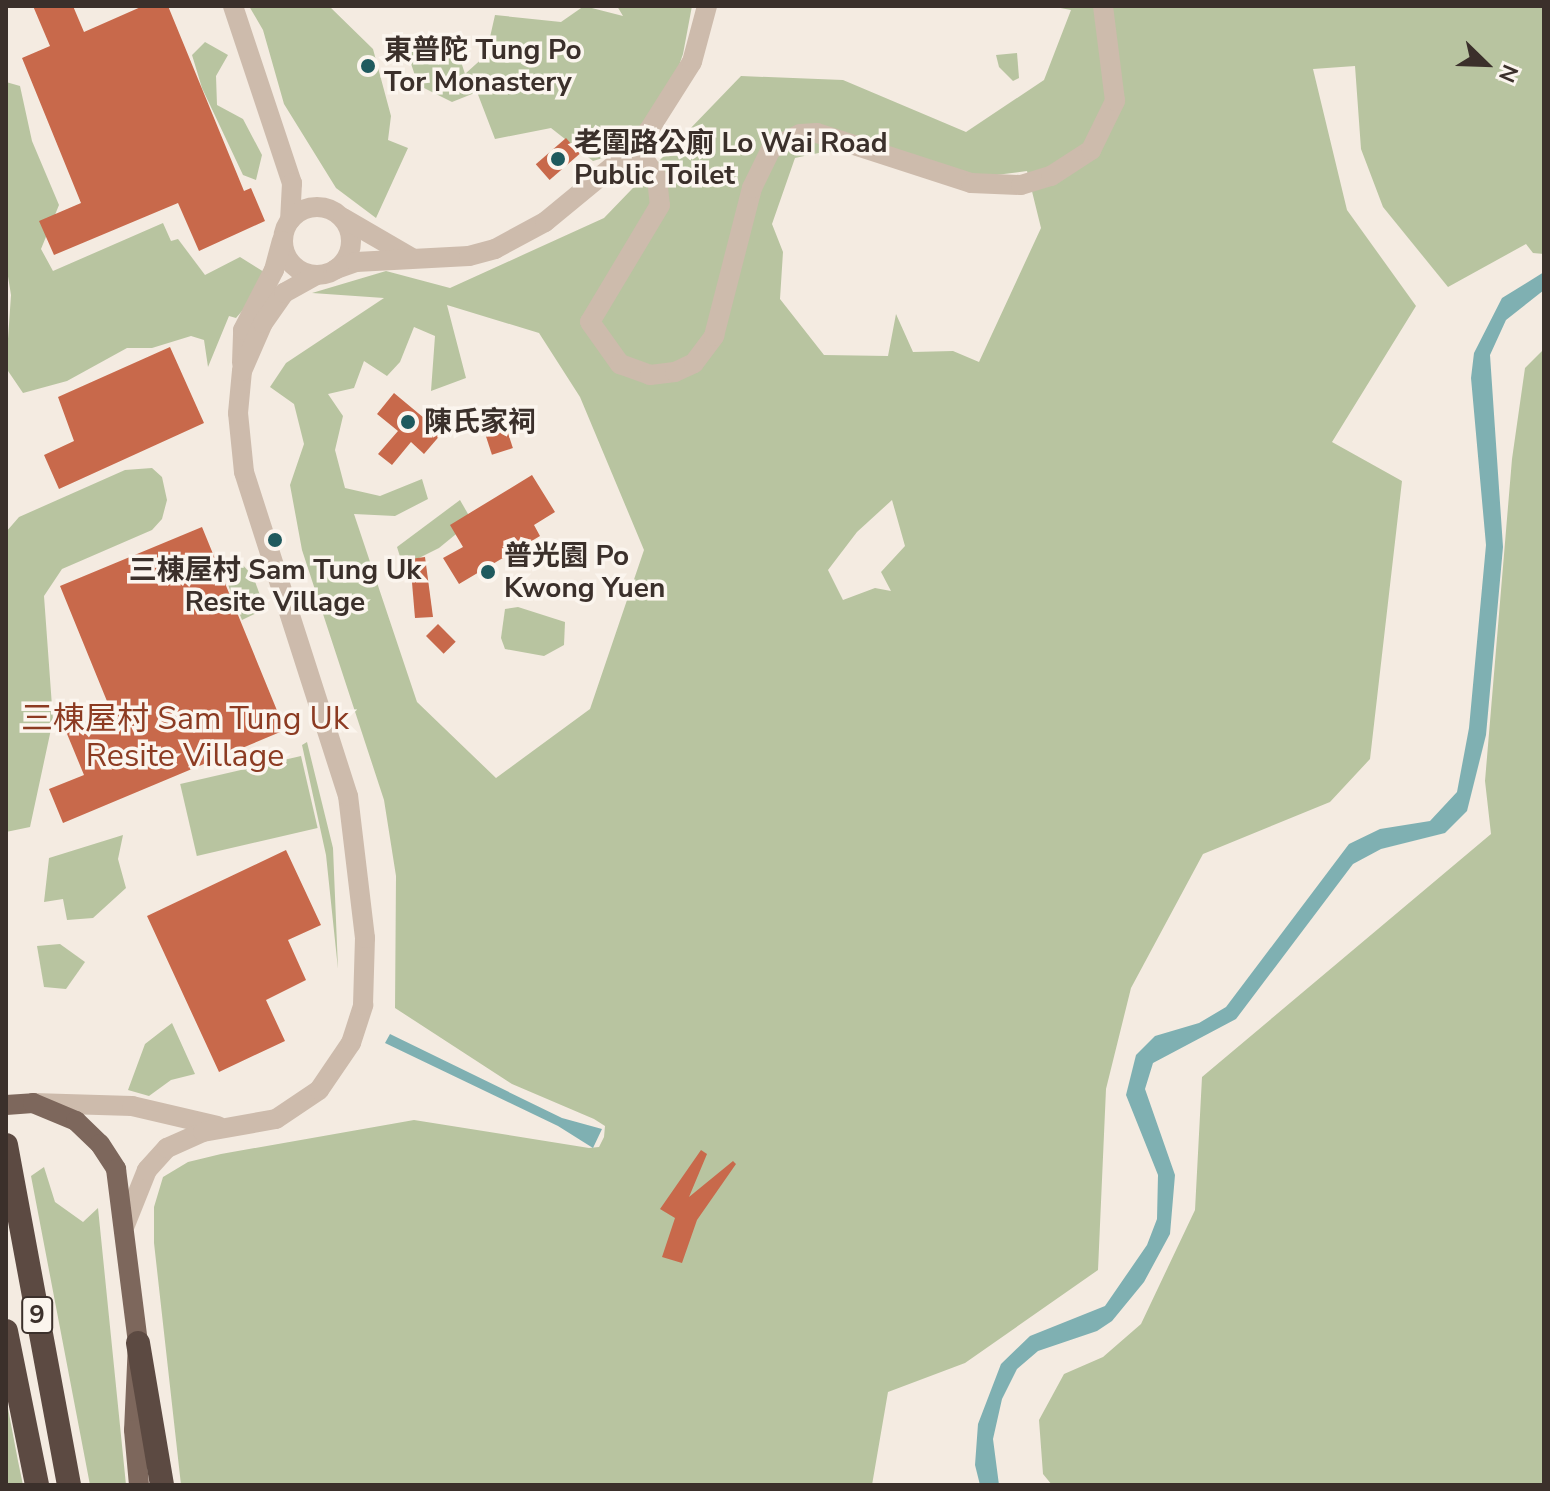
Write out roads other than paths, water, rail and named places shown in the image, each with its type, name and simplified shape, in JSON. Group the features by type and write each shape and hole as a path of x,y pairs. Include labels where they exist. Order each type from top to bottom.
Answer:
{"highway":[{"name":"9","path":"6,1145 69,1485"},
{"name":"9","path":"6,1331 37,1485"},
{"path":"138,1343 162,1485"}],"main road":[{"path":"22,1104 76,1121 100,1144 121,1185 138,1343 134,1430 139,1485"}],"street":[{"path":"125,1225 156,1157 182,1139 234,1129 298,1107 335,1073 363,1005 366,974 348,796 244,472 238,413 243,330 274,270 290,220 292,183 233,6"},
{"path":"242,371 277,301 315,276 356,262 425,261 469,256 522,237 636,147 692,62 707,6"},
{"path":"636,147 657,178 660,205 590,322 620,364 650,375 675,372 694,363 714,336 752,188 771,149 800,134 817,133 971,183 1021,185 1051,176 1091,150 1115,101 1103,6"},
{"path":"282,154 303,189 398,252 425,261"},
{"path":"290,220 311,207 334,212 351,243 336,269"},
{"path":"282,239 288,261 315,276"},
{"path":"22,1104 132,1106 234,1129"}],"water":[{"path":"1544,272 1544,290 1506,320 1490,355 1503,547 1486,735 1467,811 1445,833 1381,849 1353,864 1236,1019 1153,1063 1145,1089 1175,1175 1170,1234 1144,1282 1112,1321 1097,1331 1038,1351 1017,1369 1002,1399 993,1439 999,1485 980,1485 975,1465 978,1424 1001,1364 1030,1336 1105,1306 1147,1245 1157,1219 1158,1175 1126,1095 1136,1055 1155,1036 1199,1023 1226,1007 1349,844 1380,829 1430,821 1457,792 1469,728 1486,545 1471,378 1474,353 1502,298"},
{"path":"390,1034 562,1118 602,1129 593,1148 558,1126 385,1043"}],"place":[{"name":"東普陀 Tung Po Tor Monastery","path":"368,66"},
{"name":"老圍路公廁 Lo Wai Road Public Toilet","path":"558,159"},
{"name":"陳氏家祠","path":"408,422"},
{"name":"三棟屋村 Sam Tung Uk Resite Village","path":"275,540"},
{"name":"普光園 Po Kwong Yuen","path":"488,572"}],"district":[{"name":"三棟屋村 Sam Tung Uk Resite Village","path":"185,738"}]}
